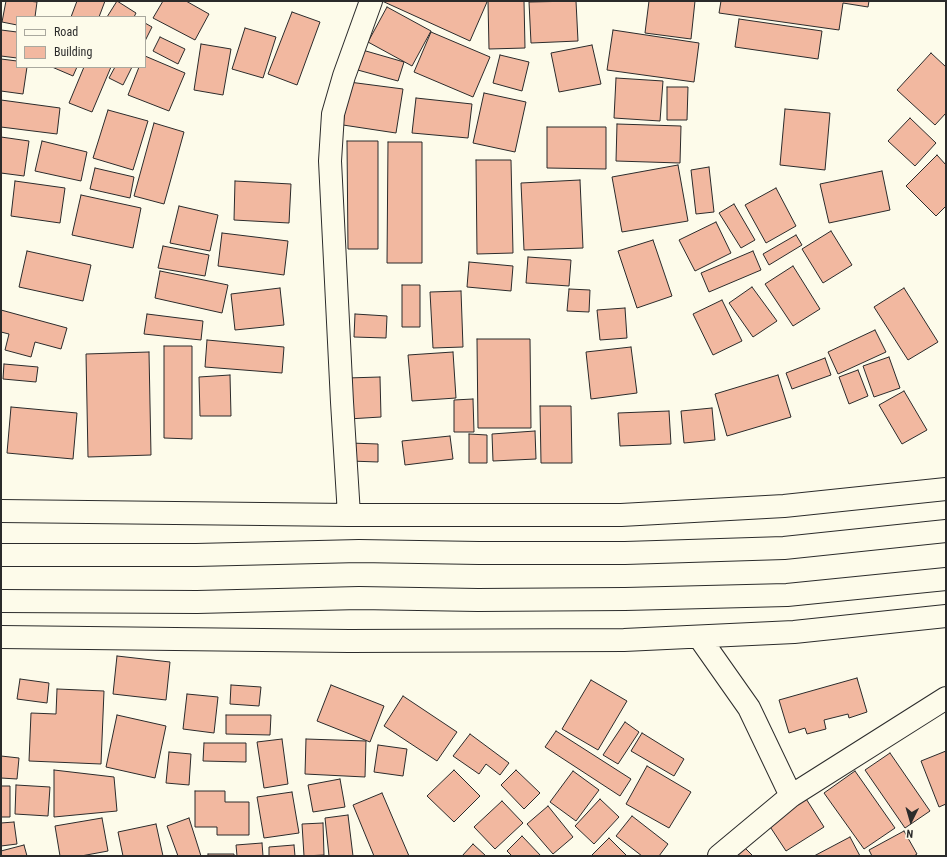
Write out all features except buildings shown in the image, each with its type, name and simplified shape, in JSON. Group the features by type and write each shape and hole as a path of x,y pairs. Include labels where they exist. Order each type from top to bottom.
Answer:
{"main road":[{"path":"349,514 330,161 333,114 344,76 370,1"},
{"path":"1,511 621,515 784,506 946,489"},
{"path":"1,555 196,555 359,551 625,553 784,548 946,531"},
{"path":"1,601 196,602 359,598 625,600 787,595 946,578"},
{"path":"1,637 357,641 624,640 794,632 946,616"},
{"path":"699,636 749,708 791,796"},
{"path":"719,856 791,796 946,698"}]}
